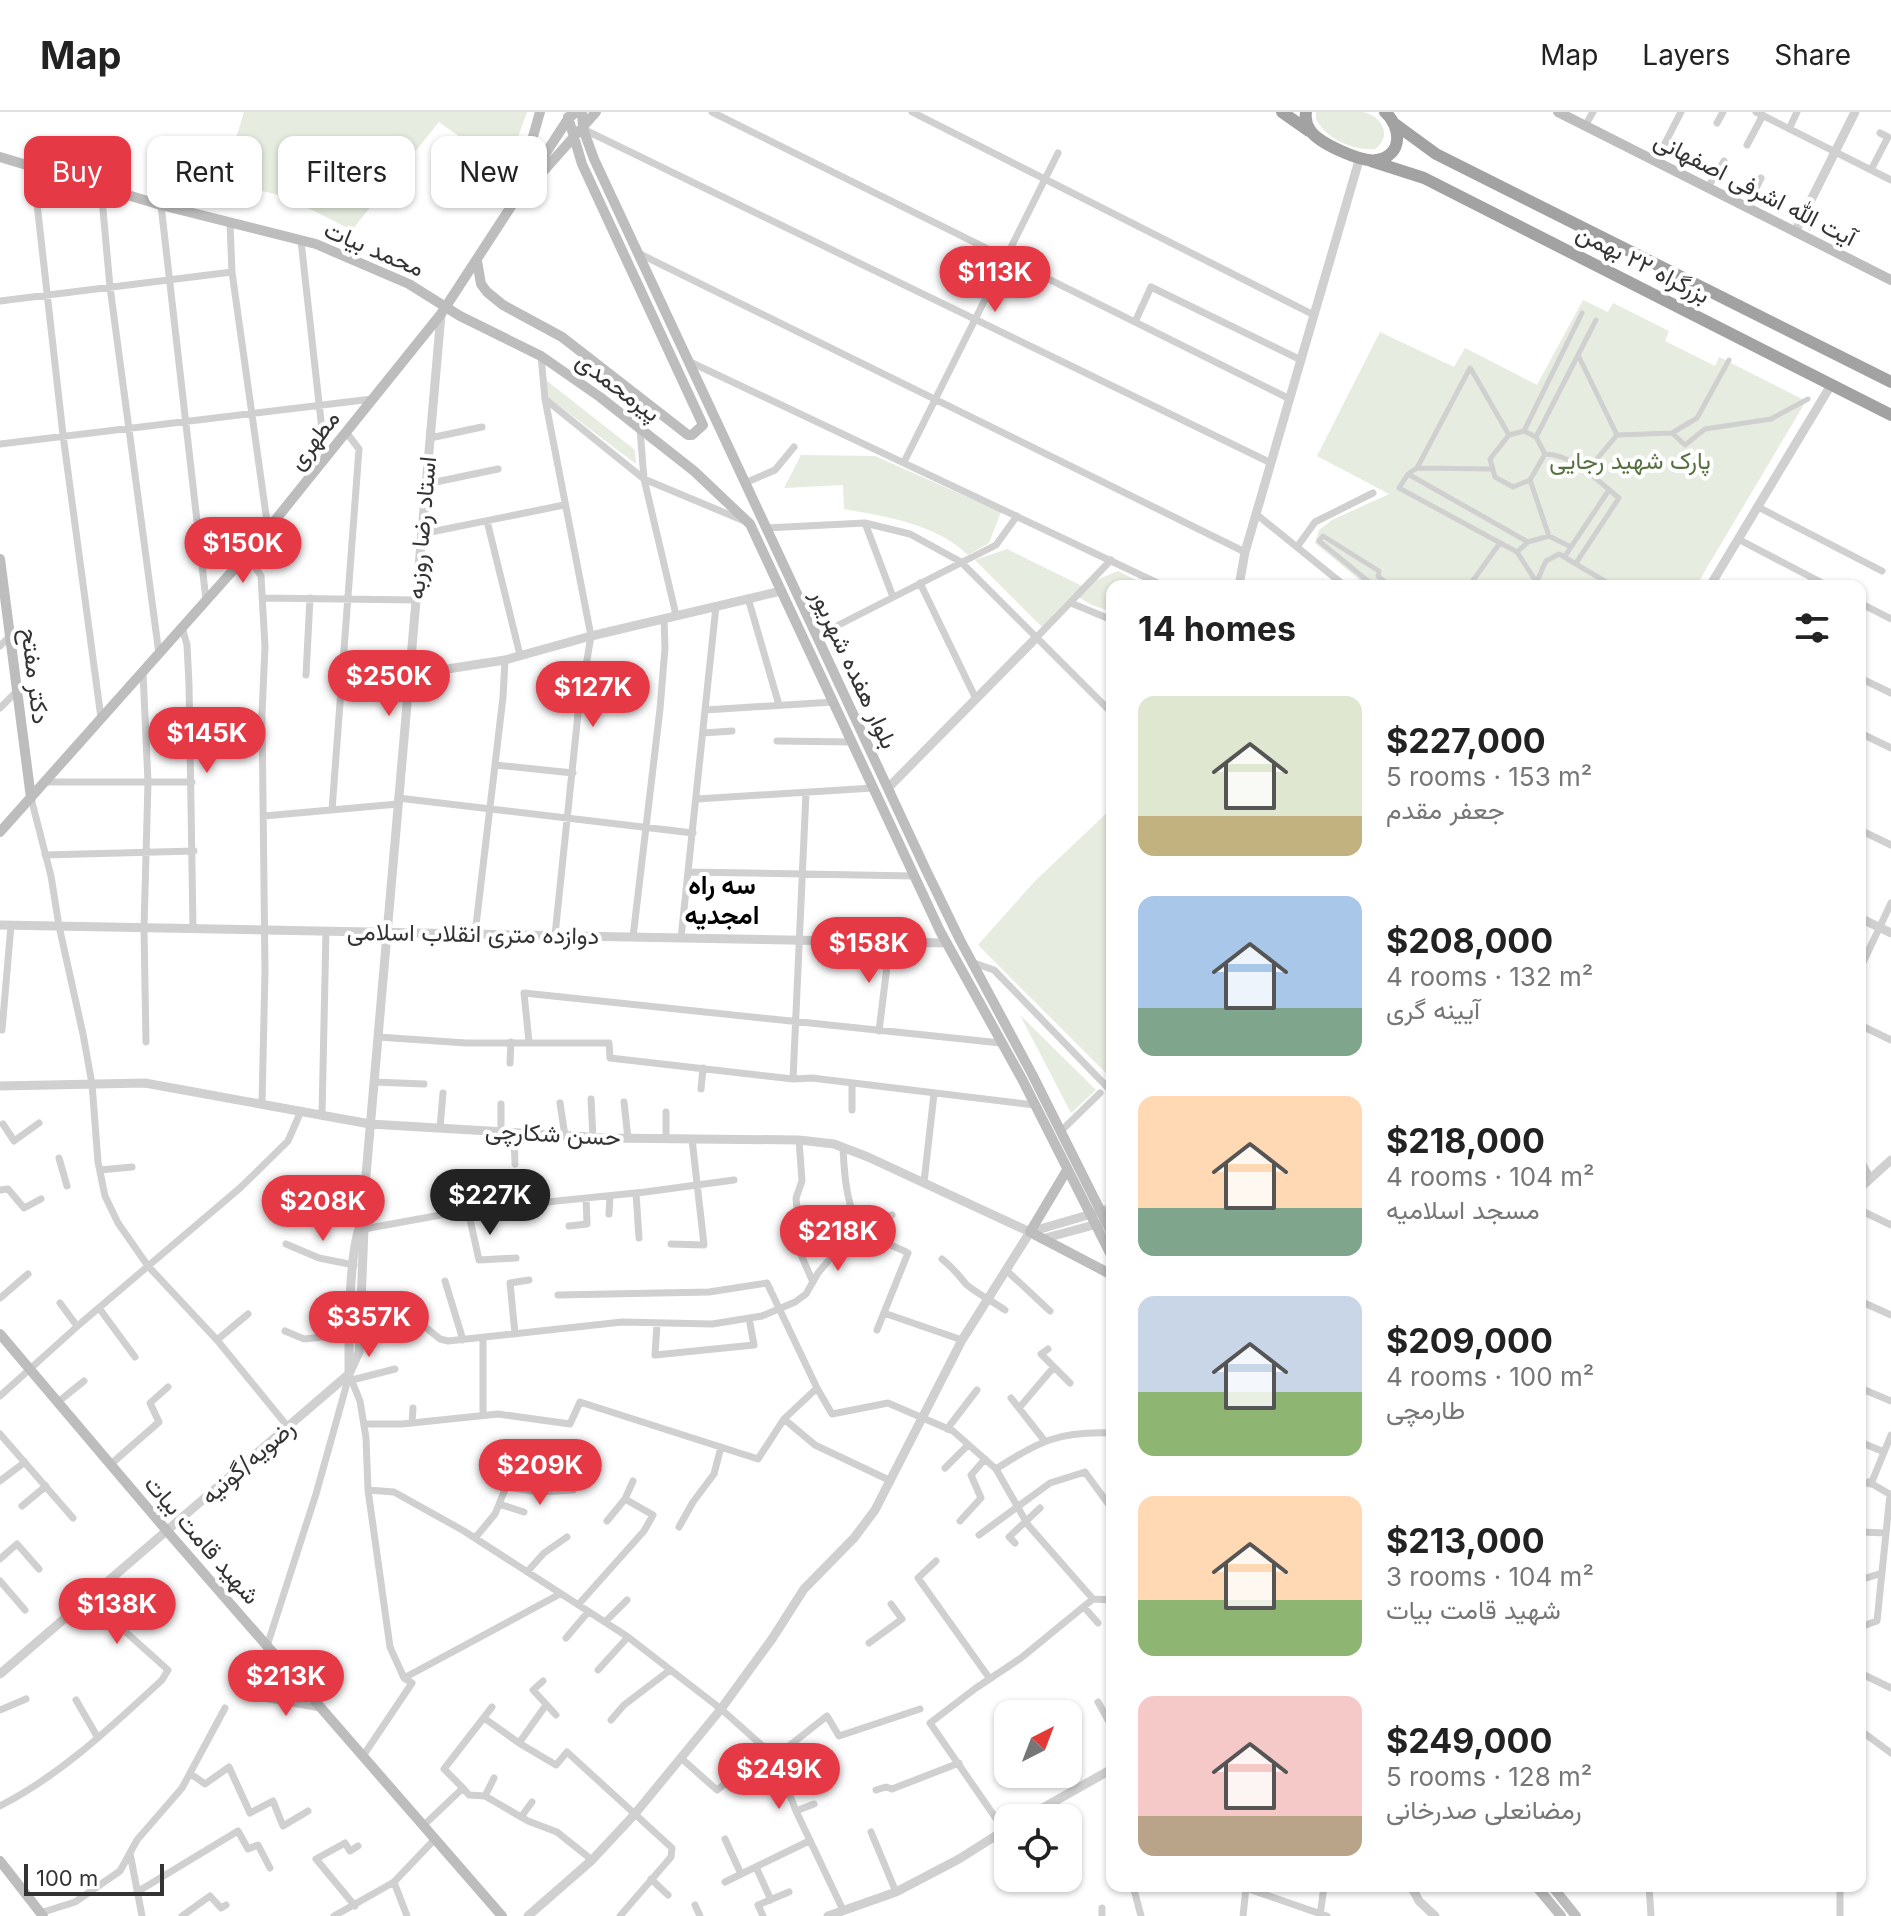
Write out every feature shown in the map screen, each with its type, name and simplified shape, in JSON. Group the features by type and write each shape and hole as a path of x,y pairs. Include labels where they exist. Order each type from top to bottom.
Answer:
{"highway":[{"path":"1282,112 1311,133"},
{"path":"1306,112 1311,133"},
{"name":"بزرگراه ۲۲ بهمن","path":"1385,112 1395,124 1436,154 1891,382"},
{"path":"1366,159 1384,158 1394,149 1398,137 1395,124"},
{"name":"بزرگراه ۲۲ بهمن","path":"1311,133 1335,148 1424,178 1891,415"}],"main road":[{"path":"533,136 540,112"},
{"path":"547,169 596,112"},
{"name":"آیت الله اشرفی اصفهانی","path":"1560,113 1891,280"},
{"path":"547,154 573,114"},
{"path":"573,114 574,140"},
{"name":"بلوار هفده شهریور","path":"573,114 583,129 594,159 888,788 971,962 1061,1131 1100,1219"},
{"name":"پیرمحمدی","path":"477,261 481,284 503,305 562,337 688,435 697,433 703,425 582,164 574,140"},
{"name":"محمد بیات","path":"2,156 24,165"},
{"name":"محمد بیات","path":"172,208 316,244 409,284 443,310"},
{"name":"مطهری","path":"1,830 268,529 443,310 512,208"},
{"name":"پیرمحمدی","path":"443,310 541,356 694,471 750,524"},
{"name":"بلوار هفده شهریور","path":"750,524 947,943 1067,1170 1100,1219"},
{"name":"دکتر مفتح","path":"0,559 31,798"},
{"path":"1067,1170 1030,1232 1106,1272"},
{"name":"شهید قامت بیات","path":"0,1334 502,1916"},
{"path":"0,1861 42,1914"},
{"path":"1541,1892 1561,1916"},
{"path":"1557,1892 1576,1916"}],"street":[{"path":"712,112 1290,399"},
{"path":"912,112 1314,315"},
{"path":"1585,126 1593,112"},
{"path":"1656,161 1681,112"},
{"path":"1717,123 1723,112"},
{"path":"1789,129 1797,112"},
{"path":"1795,232 1855,112"},
{"path":"1747,145 1760,114 1891,180"},
{"path":"583,129 1271,463"},
{"path":"1871,170 1888,137 1880,133"},
{"path":"904,462 1058,153"},
{"path":"1240,580 1245,552 1314,315 1366,159"},
{"path":"1708,187 1724,161"},
{"path":"1747,207 1761,178"},
{"path":"37,208 63,435 101,718"},
{"path":"103,208 110,287 159,654"},
{"path":"161,208 206,601"},
{"path":"230,223 232,272 268,529"},
{"path":"301,241 325,458"},
{"path":"638,253 1245,552"},
{"path":"0,301 232,272"},
{"path":"1135,322 1151,287 1301,360"},
{"name":"استاد رضا روزبه","path":"363,1225 421,534 443,310"},
{"path":"1524,431 1582,313"},
{"path":"1536,437 1596,320"},
{"path":"1578,355 1617,435"},
{"path":"541,356 545,399 591,636 578,714 555,935"},
{"path":"1586,472 1617,435 1672,433 1697,418 1729,360"},
{"path":"688,361 1152,580"},
{"path":"1509,435 1470,368 1417,468 1408,474 1399,488 1517,552 1536,580"},
{"path":"1714,580 1831,385"},
{"path":"0,444 372,399"},
{"path":"545,399 644,479 750,524"},
{"path":"1672,433 1685,445 1705,429 1771,419 1808,399"},
{"path":"1697,418 1705,429"},
{"path":"430,438 482,427"},
{"path":"640,429 644,479 676,615"},
{"path":"1524,431 1536,437 1545,454 1530,480 1513,487 1495,477 1491,469 1490,459 1509,435 1524,431"},
{"path":"332,810 359,449 346,432"},
{"path":"745,483 775,470 794,447"},
{"path":"1545,454 1556,454 1586,472 1619,498 1576,563"},
{"path":"1417,468 1491,469"},
{"path":"426,484 498,469"},
{"path":"1408,474 1528,542"},
{"path":"1530,480 1549,536"},
{"path":"1565,556 1609,490"},
{"path":"1297,547 1315,522 1373,493"},
{"path":"421,534 564,505"},
{"path":"1758,507 1882,571"},
{"path":"1256,514 1338,580"},
{"path":"817,636 996,545 1017,516"},
{"path":"487,521 520,655"},
{"path":"865,523 893,597"},
{"path":"766,528 865,523 910,534 961,562 1106,707"},
{"path":"1367,580 1319,541 1323,536 1379,571 1378,576 1383,580"},
{"path":"1517,552 1528,542 1549,536 1571,547"},
{"path":"1738,539 1817,580"},
{"path":"1473,580 1500,543"},
{"path":"247,554 261,576 265,647 262,714 265,930 262,1104"},
{"path":"1539,580 1546,561 1559,554 1603,580"},
{"path":"888,788 1111,560"},
{"path":"920,583 976,699"},
{"path":"409,675 505,660 591,636 781,591"},
{"path":"262,598 416,600"},
{"path":"306,675 310,598"},
{"path":"748,598 779,705"},
{"path":"1071,603 1106,618"},
{"path":"681,938 716,606"},
{"path":"1866,608 1891,619"},
{"path":"633,937 660,709 664,618"},
{"path":"182,627 187,645 194,851 193,928"},
{"path":"0,646 10,636"},
{"path":"475,934 505,660"},
{"path":"143,672 148,782 144,928 146,1042"},
{"path":"1866,681 1891,693"},
{"path":"0,708 17,691"},
{"path":"705,710 833,702"},
{"path":"703,733 732,731"},
{"path":"1866,736 1891,748"},
{"path":"777,741 852,742"},
{"path":"495,765 573,773"},
{"path":"45,782 192,782"},
{"path":"697,799 873,788"},
{"path":"793,1079 806,793"},
{"path":"31,798 92,1084 105,1196 118,1223 148,1266 217,1340 288,1427"},
{"path":"264,816 398,801 489,807 693,833"},
{"path":"1866,833 1891,845"},
{"path":"45,855 194,851"},
{"path":"688,872 914,876"},
{"path":"1866,956 1891,903"},
{"path":"1866,921 1891,933"},
{"path":"2,1030 5,925"},
{"name":"دوازده متری انقلاب اسلامی","path":"5,925 947,943"},
{"path":"322,1115 326,931"},
{"path":"879,1031 890,942"},
{"path":"971,962 994,970 1106,1086"},
{"path":"529,1042 524,993 1001,1043"},
{"path":"1866,1028 1891,1040"},
{"path":"378,1037 466,1043 609,1043 610,1058 1034,1105"},
{"path":"510,1063 511,1042"},
{"path":"701,1089 703,1068"},
{"path":"374,1082 424,1084"},
{"name":"حسن شکارچی","path":"0,1086 145,1083 370,1124 593,1138 799,1140 843,1147 1030,1232"},
{"path":"852,1083 852,1110"},
{"path":"440,1128 443,1093"},
{"path":"1061,1131 1100,1093"},
{"path":"924,1182 934,1094"},
{"path":"591,1099 593,1138"},
{"path":"624,1102 628,1139"},
{"path":"560,1103 565,1136"},
{"path":"501,1104 501,1132"},
{"path":"0,1396 77,1326 240,1188 288,1141 301,1111"},
{"path":"666,1112 666,1139"},
{"path":"3,1124 14,1141 39,1123"},
{"path":"514,1133 515,1164"},
{"path":"671,1244 704,1245 692,1139"},
{"path":"799,1140 802,1181 796,1198 801,1255 813,1282"},
{"path":"843,1147 845,1182 856,1221 866,1233 908,1253 877,1330"},
{"path":"59,1158 67,1186"},
{"path":"1866,1183 1891,1160"},
{"path":"100,1170 132,1167"},
{"path":"1866,1170 1871,1179"},
{"path":"363,1756 412,1683 404,1678 390,1647 368,1490 364,1424 360,1401 350,1377 357,1232 363,1225 468,1210 734,1180"},
{"path":"0,1190 8,1189 24,1208 41,1199"},
{"path":"636,1193 639,1238"},
{"path":"609,1214 610,1196"},
{"path":"569,1226 587,1224 586,1198"},
{"path":"468,1210 479,1260 516,1258"},
{"path":"1866,1213 1891,1225"},
{"path":"361,1323 424,1326 440,1339 448,1341 622,1322 712,1324 762,1316 806,1294 834,1254 892,1215"},
{"path":"528,1916 592,1860 634,1815 721,1709 804,1589 854,1538 875,1510 962,1340 1030,1232 1100,1219"},
{"path":"1042,1239 1100,1219"},
{"path":"321,1708 257,1697 264,1676 267,1646 359,1352 363,1225"},
{"path":"286,1244 319,1258 354,1265"},
{"path":"942,1259 960,1274 966,1285 1005,1310"},
{"path":"1006,1270 1050,1311"},
{"path":"0,1298 28,1274"},
{"path":"515,1334 510,1283 529,1280"},
{"path":"445,1281 463,1340"},
{"path":"558,1295 709,1292 767,1283 832,1414 888,1403 947,1429 996,1469 1025,1521 1093,1599"},
{"path":"60,1303 77,1326"},
{"path":"1866,1304 1891,1315"},
{"path":"99,1308 135,1357"},
{"path":"884,1313 962,1340"},
{"path":"217,1340 248,1314"},
{"path":"657,1323 655,1355 754,1345 749,1318"},
{"path":"285,1331 304,1339 350,1334"},
{"path":"483,1338 483,1415"},
{"path":"1048,1349 1041,1354 1070,1383"},
{"path":"1019,1408 1053,1368"},
{"path":"350,1377 395,1369"},
{"name":"رضویه/گونیه","path":"0,1674 350,1377"},
{"path":"58,1402 84,1381"},
{"path":"111,1464 159,1422 150,1403 168,1387"},
{"path":"364,1424 412,1423 498,1414 570,1424 580,1402 758,1459 784,1419 817,1388"},
{"path":"947,1429 977,1390"},
{"path":"1866,1391 1891,1401"},
{"path":"1011,1398 1044,1440"},
{"path":"412,1423 413,1408"},
{"path":"784,1419 815,1445 891,1481"},
{"path":"996,1469 1044,1440 1087,1432 1106,1433"},
{"path":"0,1434 73,1518"},
{"path":"1871,1484 1891,1435"},
{"path":"1866,1444 1884,1452"},
{"path":"945,1468 968,1445"},
{"path":"679,1527 714,1474 721,1447"},
{"path":"534,1491 535,1459"},
{"path":"960,1521 981,1498 971,1475 985,1459"},
{"path":"0,1481 25,1462"},
{"path":"979,1535 1050,1483 1085,1472 1106,1501"},
{"path":"607,1521 625,1499 633,1481"},
{"path":"1866,1482 1891,1494 1877,1621 1866,1625"},
{"path":"22,1506 46,1486"},
{"path":"475,1538 495,1514 506,1487 534,1491 573,1490"},
{"path":"368,1490 394,1492 475,1538 628,1637 721,1709 775,1757 809,1841 843,1910"},
{"path":"578,1605 644,1531 653,1515 625,1499"},
{"path":"499,1504 524,1512"},
{"path":"1015,1543 1009,1537 1040,1508"},
{"path":"1866,1532 1886,1533"},
{"path":"527,1572 544,1553 567,1537"},
{"path":"0,1559 17,1544 39,1569"},
{"path":"936,1561 918,1578 990,1679"},
{"path":"1866,1578 1882,1573"},
{"path":"0,1581 25,1610"},
{"path":"404,1678 560,1594"},
{"path":"0,1806 31,1790 98,1738 162,1680 168,1670 88,1598"},
{"path":"994,1817 930,1723 1021,1658 1093,1599 1106,1600"},
{"path":"605,1622 627,1600"},
{"path":"869,1643 902,1619 891,1604"},
{"path":"1084,1607 1098,1623"},
{"path":"566,1638 588,1612"},
{"path":"598,1670 628,1637"},
{"path":"611,1720 624,1705 670,1670"},
{"path":"1866,1676 1891,1688"},
{"path":"543,1681 533,1690 556,1715"},
{"path":"0,1710 26,1699"},
{"path":"76,1700 98,1738"},
{"path":"1098,1702 1106,1716"},
{"path":"519,1743 546,1705"},
{"path":"492,1707 444,1769 469,1795 485,1796 521,1817 557,1832 592,1860"},
{"path":"42,1914 75,1902 120,1871 137,1840 182,1788 225,1708"},
{"path":"775,1757 827,1716 839,1736 920,1709"},
{"path":"484,1718 556,1765 567,1752 672,1848 671,1857 620,1916"},
{"path":"1866,1734 1891,1753"},
{"path":"681,1758 717,1790 732,1778 740,1785 760,1772"},
{"path":"876,1790 892,1789 959,1763"},
{"path":"191,1774 205,1784 229,1767 250,1813 273,1801 283,1826 308,1811"},
{"path":"1050,1804 1106,1772"},
{"path":"485,1796 494,1778"},
{"path":"423,1826 463,1788"},
{"path":"521,1817 532,1802"},
{"path":"796,1811 814,1804"},
{"path":"137,1892 238,1831 248,1849 258,1845 270,1868"},
{"path":"871,1832 896,1892"},
{"path":"828,1916 896,1892 994,1837"},
{"path":"334,1916 394,1882 435,1839"},
{"path":"725,1839 741,1874"},
{"path":"725,1882 809,1841"},
{"path":"355,1906 316,1859 345,1843 350,1851 358,1846"},
{"path":"130,1853 142,1916"},
{"path":"756,1867 771,1900"},
{"path":"651,1879 668,1895"},
{"path":"394,1882 407,1916"},
{"path":"763,1916 758,1905 789,1892"},
{"path":"1135,1892 1141,1916"},
{"path":"1243,1892 1243,1916"},
{"path":"1257,1892 1322,1915 1324,1892"},
{"path":"1414,1892 1435,1916"},
{"path":"1649,1892 1651,1916"},
{"path":"1840,1892 1840,1916"},
{"path":"182,1916 210,1896 221,1908 226,1905"},
{"path":"695,1905 700,1916"}],"green space":[{"path":"244,112 527,112 518,136 459,136 439,122 415,152 415,136 278,136 278,195 262,191 262,136 237,136"},
{"path":"1316,112 1370,114 1383,127 1383,138 1375,149 1350,146 1326,132 1316,119"},
{"path":"308,208 370,208 352,230"},
{"name":"پارک شهید رجایی","path":"1583,300 1608,312 1613,303 1669,331 1665,341 1715,366 1719,357 1806,401 1700,580 1360,580 1315,543 1319,530 1332,520 1389,494 1317,456 1380,332 1454,367 1465,348 1537,385"},
{"path":"542,377 635,450 636,464 545,395"},
{"path":"801,455 875,456 1001,512 989,543 968,555 955,544 926,529 844,509 843,485 784,488"},
{"path":"1007,549 1082,586 1118,571 1136,580 1106,580 1106,610 1073,594 1042,627 975,560"},
{"path":"1106,814 1106,1073 978,945 1035,881"},
{"path":"1020,1015 1096,1090 1071,1113"}],"district":[{"name":"سه راه امجدیه","path":"722,900"}]}
